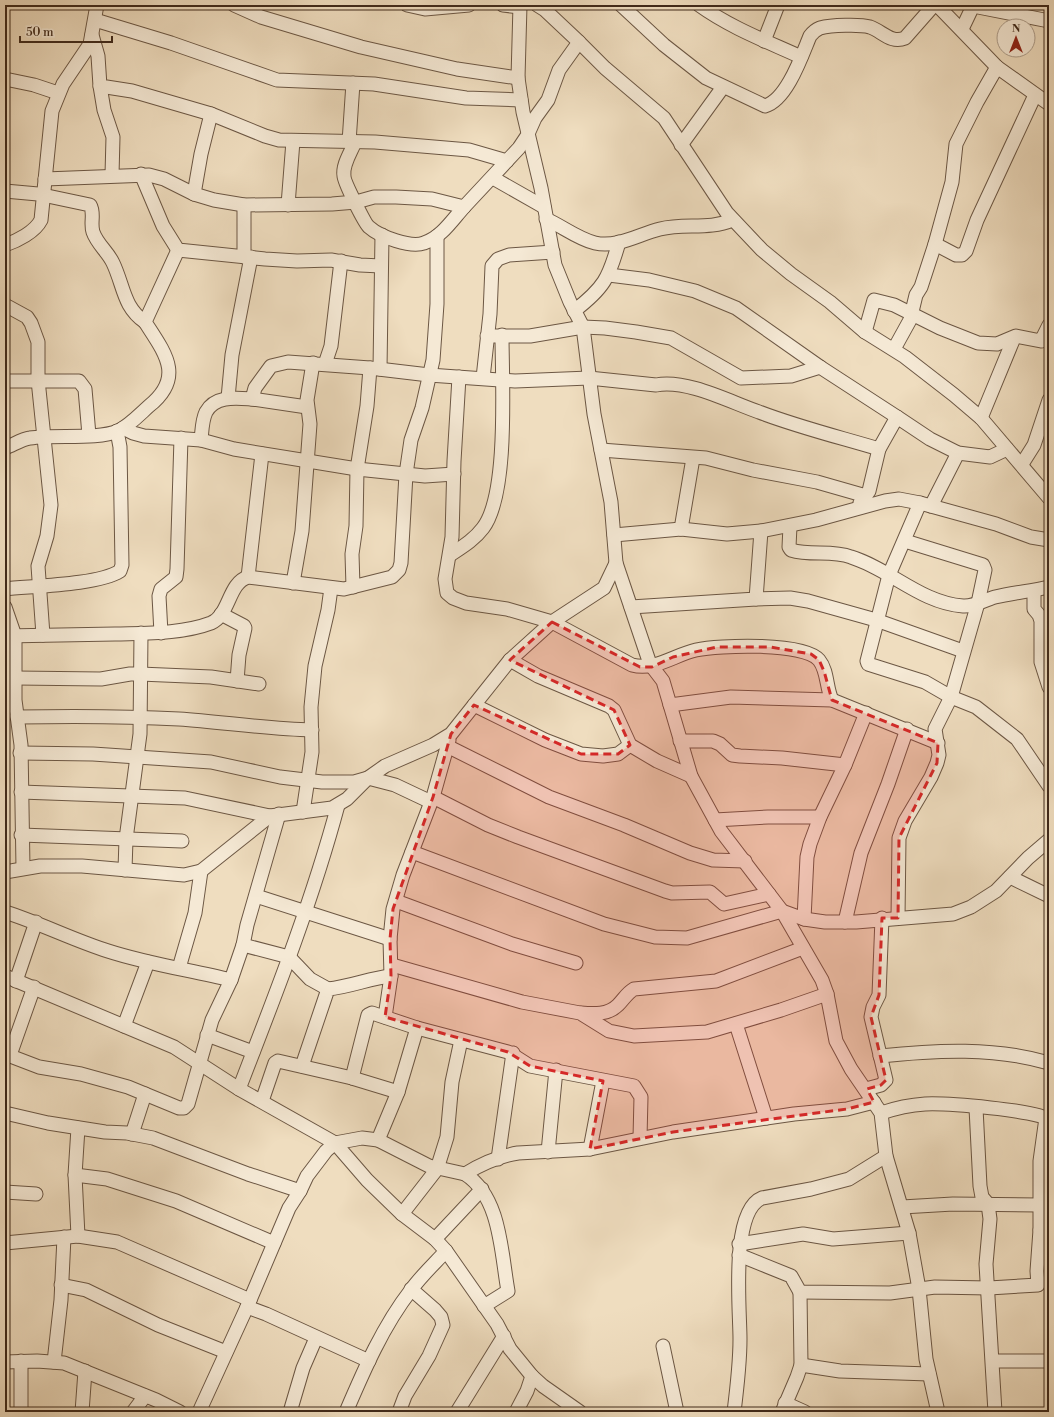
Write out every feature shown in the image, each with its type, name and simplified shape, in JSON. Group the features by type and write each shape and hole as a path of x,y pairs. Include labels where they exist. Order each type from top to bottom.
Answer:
{"street":[{"path":"5,245 37,227 40,220 44,195 48,135 52,111 58,93 84,54 92,35 97,5"},
{"path":"234,5 261,17 361,47 457,69 518,78"},
{"path":"407,5 414,8 434,9 469,5"},
{"path":"503,5 520,6 518,78 527,136 535,161 556,265 574,311 583,327 594,414 603,470 611,502 616,563 643,647 652,666 663,681 691,776 728,841 745,861 782,911 822,980 827,994 836,1041 851,1069 881,1113 886,1156 909,1233 919,1289 926,1359 938,1412"},
{"path":"621,5 664,45 706,78 765,106 771,104 789,82 810,36 820,28 858,25 870,27 892,40 900,40 904,38 934,5"},
{"path":"699,5 716,17 743,32 764,40 801,58"},
{"path":"764,40 778,5"},
{"path":"937,5 997,67 1049,104"},
{"path":"962,30 974,5 1049,21"},
{"path":"544,7 604,68 664,118 732,220 762,250 790,274 830,302 865,332 894,349 932,376 981,418 1007,449 1022,464 1049,498"},
{"path":"95,20 171,43 277,80 353,83 466,98 521,100"},
{"path":"92,35 98,56 100,86 104,110 112,137 112,176"},
{"path":"353,83 352,142 344,175 366,224 382,235 404,243 426,243 437,236 493,178 527,136 535,118 548,100 559,70 579,42"},
{"path":"894,349 912,314 916,295 921,287 935,244 952,182 956,144 976,102 997,67"},
{"path":"5,79 34,85 58,93"},
{"path":"100,86 132,91 211,114 265,136 293,141 352,142 469,150 507,161"},
{"path":"681,145 723,87"},
{"path":"935,244 956,255 962,255 966,251 977,220 1035,95"},
{"path":"194,194 201,154 211,114"},
{"path":"288,205 293,141"},
{"path":"45,179 141,174 164,179 194,194 214,200 244,205 356,202 374,197 396,197 438,200 464,207"},
{"path":"141,174 163,226 178,250"},
{"path":"493,178 545,213 595,243 619,242 661,229 710,227 732,220"},
{"path":"5,192 44,195 90,205 93,211 93,233 113,263 129,307 137,316 146,322 166,358 169,371 168,383 158,400 120,429 89,435 44,436 28,438 5,448"},
{"path":"228,398 232,355 248,257 244,205"},
{"path":"353,587 352,554 356,526 357,469 367,406 375,368 382,235"},
{"path":"10,636 161,633 206,624 214,622 221,614 238,584 243,578 248,577 344,589 392,577 399,570 404,530 406,474 411,440 422,408 433,360 437,304 437,236"},
{"path":"574,311 593,296 609,275 619,242"},
{"path":"178,250 297,261 340,261 360,265 381,266"},
{"path":"146,322 178,250"},
{"path":"483,378 491,269 495,262 509,255 553,252"},
{"path":"293,583 302,531 308,461 310,424 307,407 319,363 331,346 340,261"},
{"path":"609,275 649,280 695,291 736,308 820,367 930,439 958,453 990,457 1007,449"},
{"path":"865,332 874,300 894,305 978,343 997,344 1018,337 1045,342 1049,325"},
{"path":"5,305 25,314 32,322 38,342 38,380 51,505 47,536 38,566 42,635"},
{"path":"487,336 530,336 583,327 636,332 671,338 741,378 791,376 820,367"},
{"path":"450,555 470,542 484,527 497,491 501,464 502,335"},
{"path":"981,418 1014,338"},
{"path":"252,399 255,388 271,366 288,362 375,368 429,376 483,378 530,382 590,378 656,385 664,383 700,390 759,412 879,449"},
{"path":"459,377 452,537 445,579 447,593 453,598 466,603 507,609 552,622 632,665 640,667 652,666 673,657 696,650 717,647 770,647 811,654 819,660 824,671 828,691 832,700"},
{"path":"5,381 79,381 85,389 89,435"},
{"path":"201,440 206,411 218,402 228,398 252,399 307,407"},
{"path":"1022,464 1034,445 1049,400"},
{"path":"854,509 866,496 879,449 898,417"},
{"path":"120,429 144,436 201,440 234,449 357,469 425,476 454,474"},
{"path":"5,589 99,579 120,571 122,565 120,429"},
{"path":"161,633 159,596 161,589 176,577 177,569 181,438"},
{"path":"601,450 706,458 752,470 817,482 866,496"},
{"path":"958,453 905,540 890,575 876,620 867,661 868,664 925,682 951,697 976,707 1017,739 1049,786"},
{"path":"248,577 262,454"},
{"path":"681,530 693,458"},
{"path":"614,535 681,530 727,534 761,531 790,526 899,499 996,524 1031,537 1049,540"},
{"path":"790,526 788,547 790,550 850,556 890,575 930,597 950,604 964,607 995,597 1034,591 1049,587"},
{"path":"756,599 761,531"},
{"path":"898,918 899,838 905,820 931,777 937,763 939,755 936,729 951,697 978,603 985,570 983,565 905,540"},
{"path":"385,1017 392,970 390,938 393,909 432,799 450,740 474,705 510,660 552,622 604,588 616,563"},
{"path":"303,812 312,752 311,707 315,666 328,610 331,588"},
{"path":"1034,591 1034,610 1039,615 1041,621 1041,662 1049,687"},
{"path":"631,607 790,598 808,601 876,620 963,651"},
{"path":"5,607 16,678 15,700 20,753 23,868"},
{"path":"221,614 244,626 245,628 239,655 237,681"},
{"path":"125,870 126,839 138,758 141,717 141,633"},
{"path":"510,660 538,676 601,702 614,710 630,745 657,761 691,776"},
{"path":"16,678 101,679 130,674 140,674 211,677 259,684"},
{"path":"670,705 731,697 832,700 938,743"},
{"path":"474,705 545,740 581,754 602,756 618,754 630,745"},
{"path":"804,919 807,857 820,817 845,766 866,713"},
{"path":"17,717 141,717 312,730"},
{"path":"845,922 861,853 888,784 906,729"},
{"path":"21,792 185,798 275,815 303,812 332,808 347,799 368,778 385,766 433,745 450,740 549,797 624,825 690,853 712,860 745,861"},
{"path":"680,741 713,741 720,744 732,755 782,758 845,766"},
{"path":"20,753 93,754 217,763 280,777 307,781 354,782 368,778 395,785 432,799 506,832 665,891 672,893 710,892 724,904 769,894"},
{"path":"239,1089 289,957 322,863 338,805"},
{"path":"5,872 23,868 82,866 184,875 201,871 275,815"},
{"path":"34,987 8,1054 39,1067 81,1074 128,1087 180,1108 184,1108 188,1104 207,1035 231,980 243,945 275,815"},
{"path":"715,820 768,817 820,817"},
{"path":"21,835 182,840"},
{"path":"412,852 604,924 655,938 687,938 782,911 804,919 825,922 845,922 882,918 953,914 971,907 996,891 1028,858 1049,840"},
{"path":"179,968 195,913 201,871"},
{"path":"1010,877 1049,896"},
{"path":"256,896 304,913 390,938"},
{"path":"396,901 512,944 576,963"},
{"path":"5,912 36,922 108,951 148,962 231,980"},
{"path":"866,1089 885,1083 886,1080 871,1017 873,1007 879,995 882,918"},
{"path":"36,922 10,979 34,987 174,1047 239,1089 335,1143 367,1180 402,1214 435,1239 446,1251 504,1336 510,1349 532,1376 543,1386 580,1412"},
{"path":"243,945 289,957 310,979 328,989 344,988 378,977 392,970 522,1002 580,1013 595,1014 609,1012 618,1005 628,992 634,989 716,981 803,948"},
{"path":"124,1026 138,994 148,962"},
{"path":"302,1066 328,989"},
{"path":"580,1013 609,1030 623,1035 634,1036 707,1032 827,994"},
{"path":"352,1078 368,1015 372,1013 417,1028 513,1053 530,1066 634,1086 640,1092 640,1138"},
{"path":"736,1024 766,1118"},
{"path":"378,1140 398,1092 417,1028"},
{"path":"207,1035 253,1052"},
{"path":"402,1214 437,1169 447,1137 452,1082 461,1040"},
{"path":"880,1056 954,1050 1012,1055 1049,1063"},
{"path":"498,1159 513,1053"},
{"path":"262,1101 275,1064 278,1061 352,1078 398,1092"},
{"path":"548,1152 556,1070"},
{"path":"590,1149 603,1081"},
{"path":"132,1134 146,1094"},
{"path":"465,1174 498,1159 518,1153 590,1149 640,1138 766,1118 847,1109 874,1102"},
{"path":"800,1292 890,1293 935,1287 989,1288 1044,1284 1037,1271 1044,1230 1039,1205 1040,1161 1048,1119 1016,1111 926,1104 898,1108 881,1113"},
{"path":"976,1108 980,1186 982,1197 988,1204 990,1229 986,1264 989,1288 996,1412"},
{"path":"5,1113 48,1123 132,1134 170,1143 248,1174 300,1191"},
{"path":"78,1128 75,1175 78,1236"},
{"path":"199,1412 248,1304 289,1208 300,1191 307,1176 326,1151 335,1143 362,1138 378,1140 437,1169 465,1174 474,1179 482,1189 494,1212 508,1292 484,1306"},
{"path":"734,1412 740,1340 739,1250 748,1212 756,1201 849,1179 886,1156"},
{"path":"75,1175 107,1179 176,1202 274,1243"},
{"path":"435,1239 482,1189"},
{"path":"5,1192 36,1194"},
{"path":"902,1207 988,1204 1039,1205"},
{"path":"739,1250 803,1234 832,1239 909,1233"},
{"path":"5,1243 78,1236 117,1242 316,1338 369,1361"},
{"path":"54,1362 64,1237"},
{"path":"739,1250 791,1276 800,1292 801,1365 783,1408 805,1412"},
{"path":"346,1412 369,1361 411,1289 446,1251"},
{"path":"61,1285 86,1290 158,1325 226,1352"},
{"path":"399,1412 406,1396 429,1356 443,1325 441,1317 435,1310 411,1289"},
{"path":"457,1412 504,1336"},
{"path":"290,1412 302,1368 316,1338"},
{"path":"663,1346 677,1412"},
{"path":"21,1361 21,1412"},
{"path":"993,1361 1049,1361"},
{"path":"5,1362 54,1362 64,1364 85,1371 180,1412"},
{"path":"801,1365 840,1371 929,1374"},
{"path":"82,1412 85,1371"},
{"path":"516,1412 527,1391 532,1376"},
{"path":"133,1412 145,1396"}],"highlighted area":[{"path":"552,622 640,667 652,667 673,657 717,647 770,647 811,654 819,660 824,671 832,700 938,743 937,763 899,838 898,918 882,918 879,995 871,1017 886,1080 881,1085 867,1089 874,1102 847,1109 673,1132 590,1149 603,1081 530,1066 508,1052 385,1017 391,976 390,939 393,909 433,797 451,734 459,721 474,705 581,754 618,754 630,745 614,710 510,660"}]}
